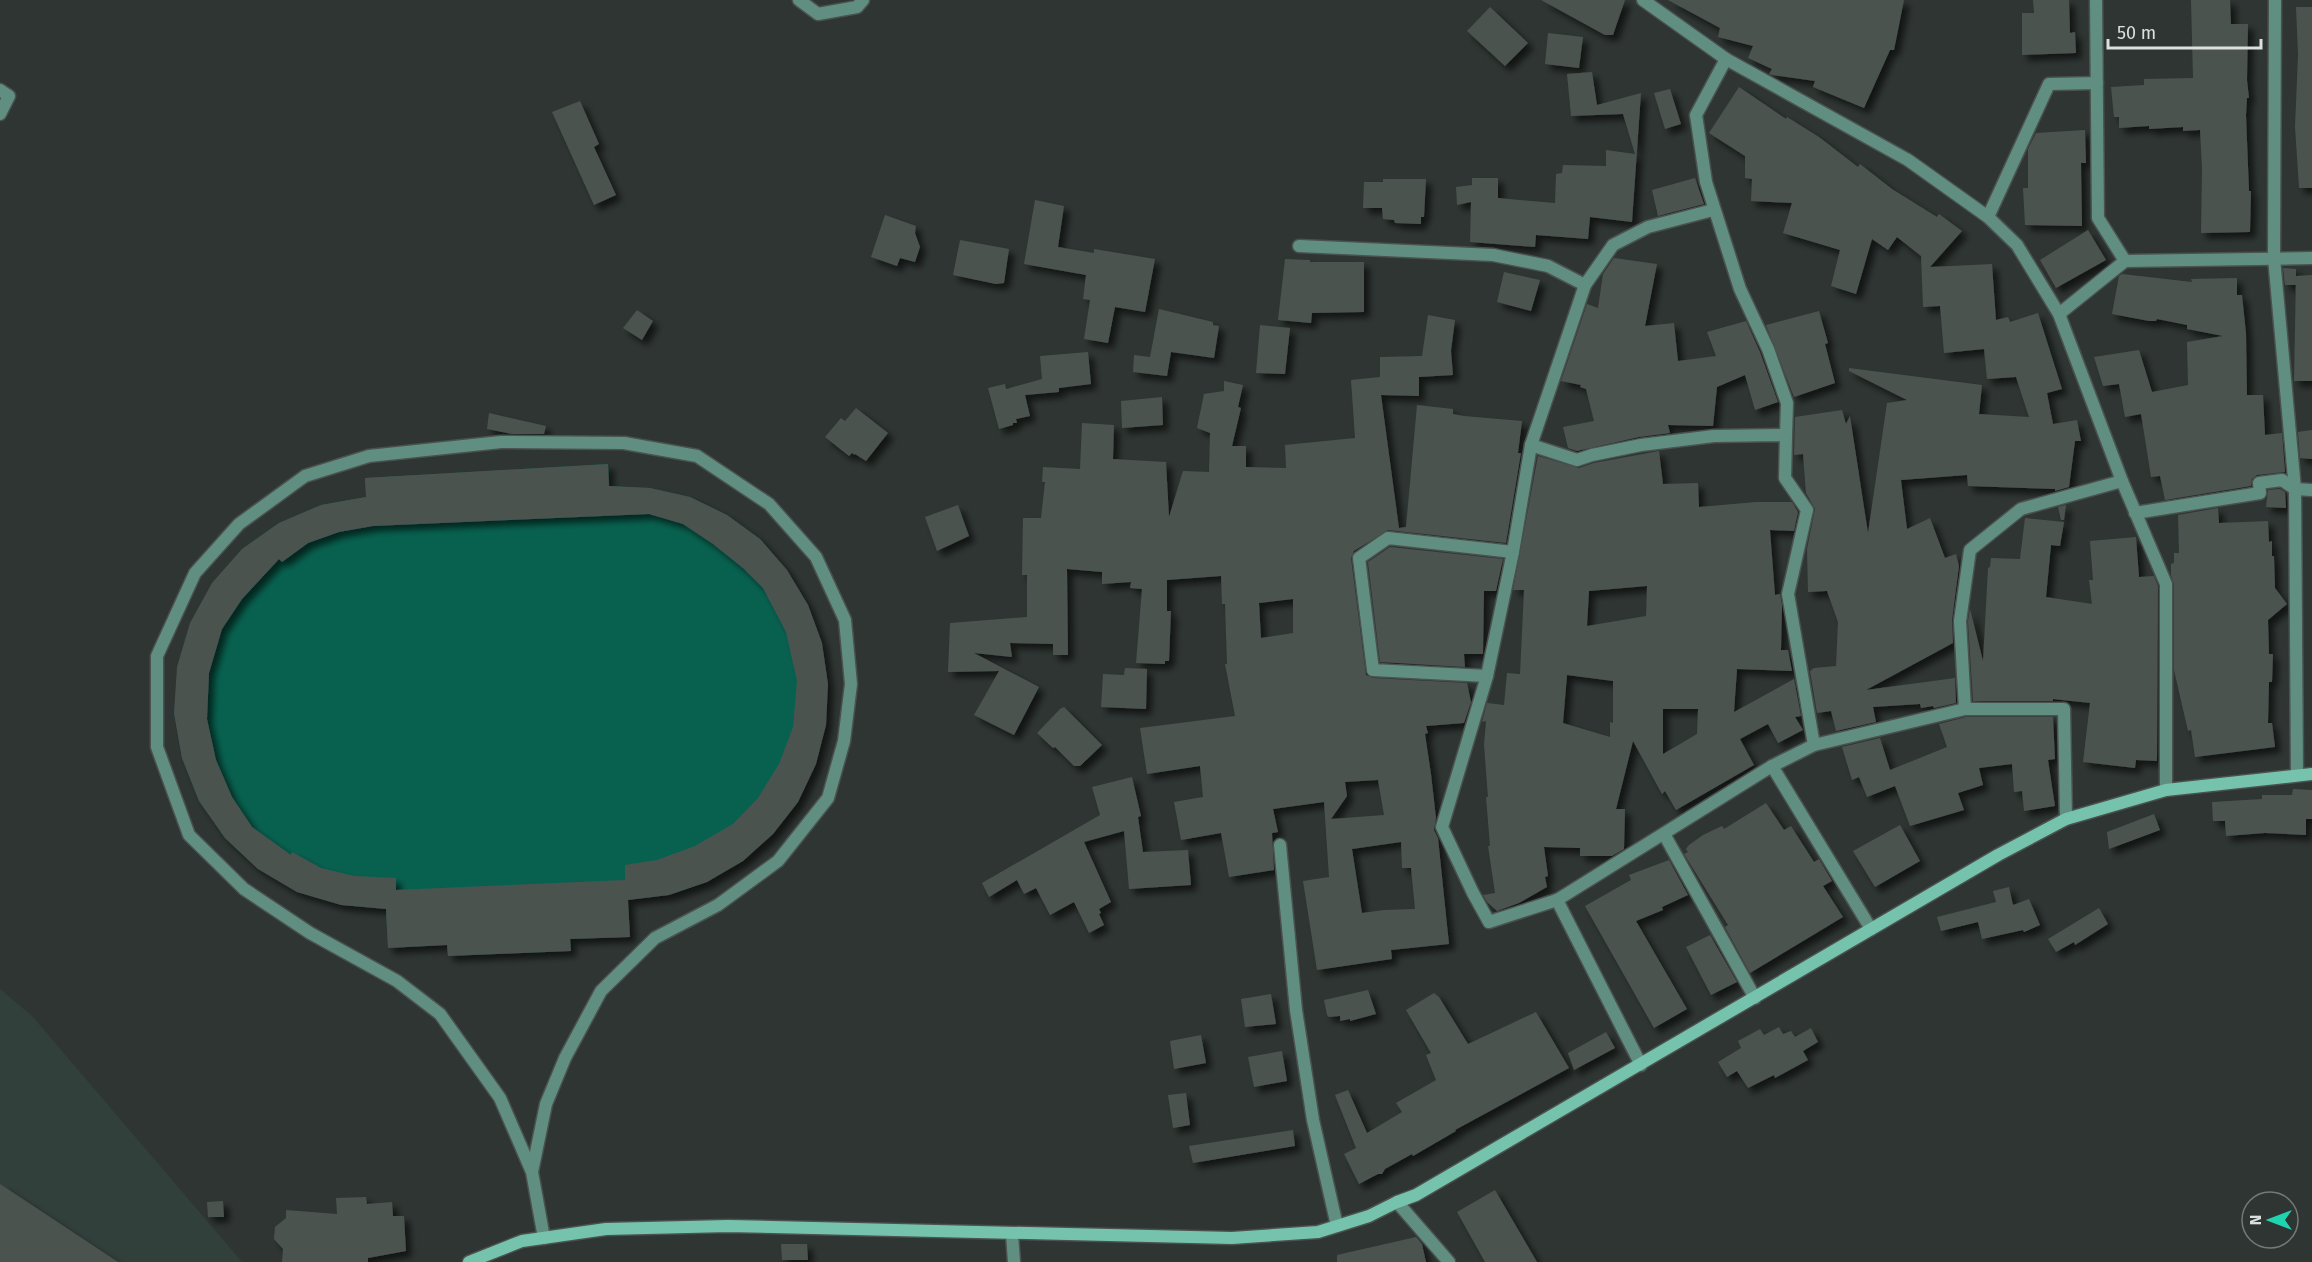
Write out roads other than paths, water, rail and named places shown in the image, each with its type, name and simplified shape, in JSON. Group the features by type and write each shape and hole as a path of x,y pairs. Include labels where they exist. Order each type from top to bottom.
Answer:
{"main road":[{"path":"469,1262 522,1241 606,1228 728,1227 1232,1238 1318,1232 1369,1216 1416,1195 1998,855 2066,819 2166,790 2312,774"}],"street":[{"path":"799,0 818,14 857,7 863,0"},
{"path":"1643,0 1726,59 1908,160 1988,217 2017,245 2059,314 2122,481 2166,584 2166,790"},
{"path":"2096,0 2098,218 2126,261"},
{"path":"2275,0 2274,258 2295,489 2297,775"},
{"path":"1726,59 1696,115 1706,182 1713,210 1729,248 1740,289 1768,349 1787,404 1785,478 1807,510 1788,594 1814,745"},
{"path":"1988,217 2049,84 2097,83"},
{"path":"0,90 9,96 0,114"},
{"path":"1713,210 1648,227 1613,246 1585,285 1531,445 1513,552 1487,676 1442,827 1489,922 1557,900 1772,766 1814,745 1965,709 2064,709 2066,819"},
{"path":"1299,246 1493,255 1548,266 1585,285"},
{"path":"2059,314 2126,261 2312,258"},
{"path":"1531,445 1577,460 1592,454 1641,445 1714,436 1786,435"},
{"path":"532,1172 546,1104 565,1058 601,991 655,938 718,905 778,861 828,798 844,741 851,684 845,620 816,557 769,504 697,456 624,443 501,442 369,456 305,476 238,524 195,573 157,656 157,747 189,835 244,889 310,933 397,981 440,1014 500,1098 532,1172 544,1238"},
{"path":"2135,513 2260,494 2259,483 2282,480 2295,489 2312,490"},
{"path":"1965,709 1960,621 1970,550 2020,509 2122,481"},
{"path":"1487,676 1373,670 1359,558 1388,538 1513,552"},
{"path":"1772,766 1871,929"},
{"path":"1664,834 1755,998"},
{"path":"1280,844 1297,1021 1313,1120 1337,1226"},
{"path":"1557,900 1641,1065"},
{"path":"1397,1202 1449,1262"},
{"path":"1012,1234 1014,1262"}]}
